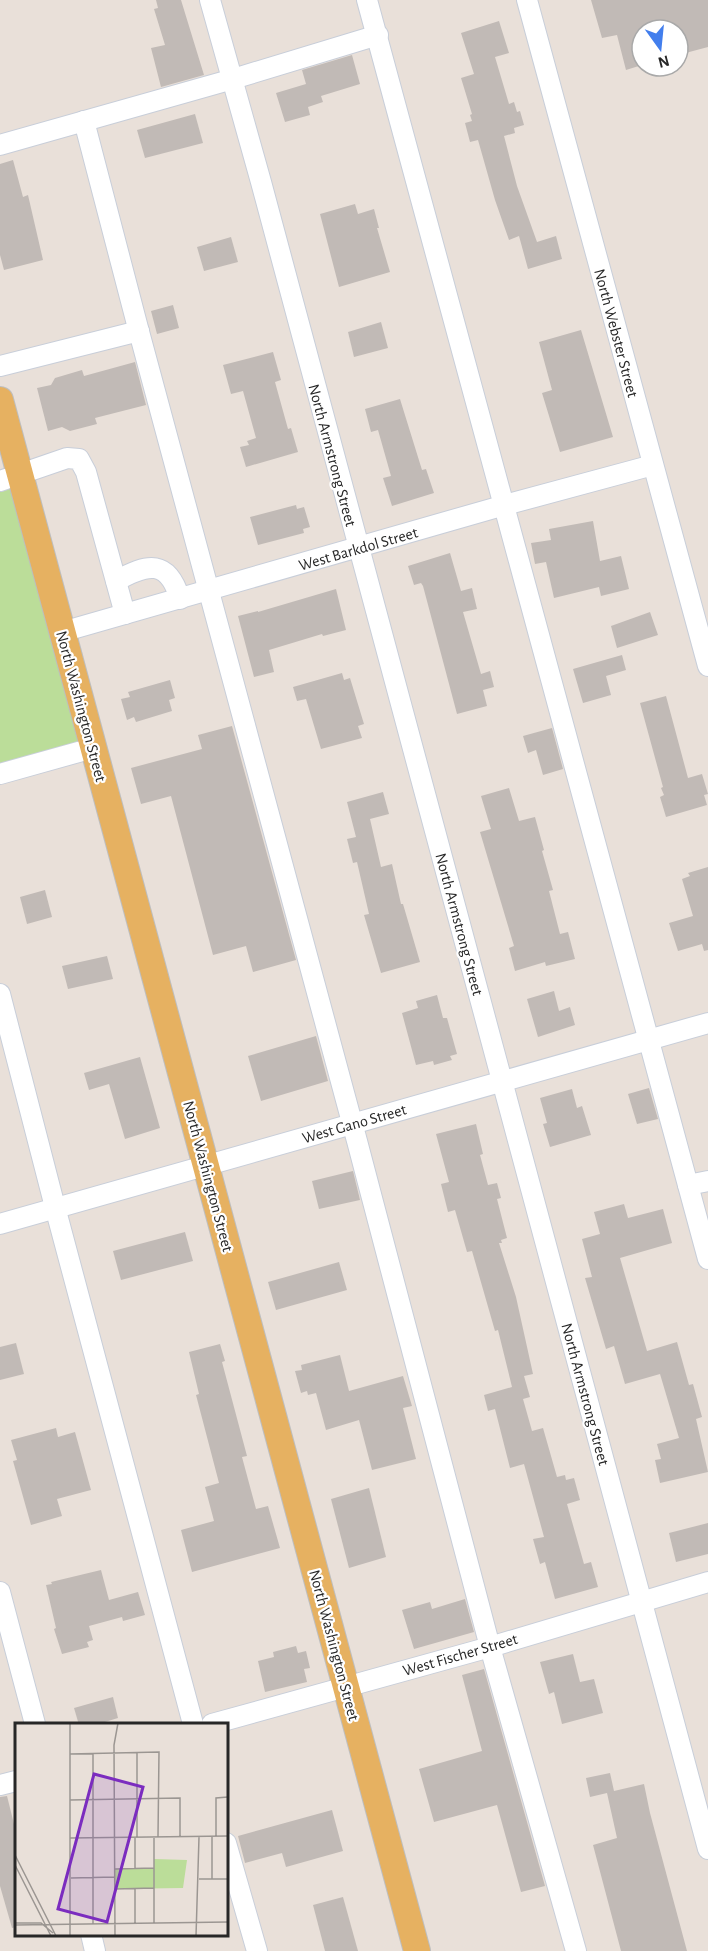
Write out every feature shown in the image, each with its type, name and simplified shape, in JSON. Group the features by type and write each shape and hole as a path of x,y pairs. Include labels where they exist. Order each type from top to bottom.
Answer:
{"main road":[{"name":"North Washington Street","path":"0,400 10,478 62,632 417,1951"}],"street":[{"name":"North Armstrong Street","path":"210,0 708,1849"},
{"path":"367,0 708,1258"},
{"name":"North Webster Street","path":"527,0 708,666"},
{"path":"0,145 378,35"},
{"path":"84,121 490,1647 576,1951"},
{"path":"0,366 139,331"},
{"path":"10,478 67,458 79,459 86,472 124,614"},
{"name":"West Barkdol Street","path":"62,632 653,465"},
{"path":"116,581 134,571 156,568 169,573 175,582 180,599"},
{"path":"0,774 93,748"},
{"path":"0,994 192,1723"},
{"name":"West Gano Street","path":"0,1224 708,1023"},
{"path":"688,1185 708,1181"},
{"name":"West Fischer Street","path":"219,1723 490,1647 708,1582"},
{"path":"0,1592 34,1723"},
{"path":"0,1785 15,1781"},
{"path":"228,1850 257,1951"},
{"path":"91,1936 95,1951"}],"green space":[{"path":"20,475 93,748 0,774 0,481"}],"building":[{"path":"156,0 181,0 204,75 161,87 151,48 165,45 154,9 158,8"},
{"path":"591,0 708,0 708,47 690,52 690,18 630,18 630,69 626,70 617,35 602,38"},
{"path":"499,21 509,53 495,57 509,104 514,102 517,112 520,111 524,125 514,128 515,133 504,136 517,186 537,242 556,236 562,259 528,269 519,236 509,240 478,140 470,142 465,123 472,121 470,115 472,114 461,78 474,74 461,33"},
{"path":"352,55 360,84 321,96 323,102 308,107 310,115 285,122 276,93 306,84 302,70"},
{"path":"195,114 203,143 145,158 137,130"},
{"path":"13,160 23,197 28,195 43,260 4,270 0,255 0,164"},
{"path":"355,204 358,214 374,209 390,272 339,287 320,214"},
{"path":"231,237 238,262 204,271 197,247"},
{"path":"173,305 179,328 157,334 151,311"},
{"path":"381,322 388,348 354,357 348,332"},
{"path":"581,330 613,437 560,452 542,393 552,390 539,342"},
{"path":"273,352 281,380 275,382 288,429 291,428 298,452 246,467 240,447 249,445 247,441 256,438 243,391 231,394 223,365"},
{"path":"135,362 146,405 95,418 97,424 70,431 62,427 48,431 37,388 51,385 55,378 82,370 84,376"},
{"path":"400,399 422,470 426,469 434,493 392,506 383,478 391,476 378,430 371,432 365,409"},
{"path":"296,505 297,509 304,507 310,527 303,529 304,533 258,545 250,517"},
{"path":"593,521 600,561 621,556 629,589 601,596 599,587 554,598 546,562 535,564 531,543 551,540 549,529"},
{"path":"450,553 461,591 472,588 477,609 463,612 481,674 490,671 494,687 483,690 487,706 457,714 423,586 421,583 414,585 408,566"},
{"path":"336,589 346,630 323,636 322,634 269,650 274,672 254,677 238,616"},
{"path":"650,612 658,635 617,648 611,626"},
{"path":"622,655 626,670 606,676 611,695 583,703 573,669"},
{"path":"342,673 344,680 350,678 364,724 358,726 362,738 321,749 306,699 297,701 293,687"},
{"path":"170,680 175,698 169,700 172,711 136,722 134,717 127,720 121,699 130,697 128,692"},
{"path":"666,696 688,778 702,774 708,794 704,795 707,805 666,817 660,797 664,795 661,788 663,787 640,703"},
{"path":"232,726 296,960 253,972 246,946 213,955 171,796 141,804 131,768 202,749 198,735"},
{"path":"552,728 563,769 543,775 536,750 528,753 523,736"},
{"path":"509,788 519,821 535,817 553,890 549,891 560,934 568,932 575,959 546,966 545,962 515,971 509,948 514,946 480,832 491,829 481,796"},
{"path":"383,792 389,814 370,819 381,867 392,864 401,904 403,904 420,962 381,973 364,915 369,914 357,862 353,863 347,839 356,837 347,802"},
{"path":"708,867 708,950 704,951 702,944 678,951 669,923 693,916 682,879 690,876 688,873"},
{"path":"45,890 52,917 27,924 20,897"},
{"path":"107,956 113,979 68,989 62,966"},
{"path":"554,991 559,1011 570,1007 575,1025 538,1037 527,999"},
{"path":"437,995 443,1018 447,1018 457,1054 450,1056 452,1060 434,1065 433,1061 416,1065 402,1013 418,1008 416,1001"},
{"path":"316,1036 328,1081 261,1101 248,1056"},
{"path":"140,1057 160,1128 125,1139 109,1084 89,1090 84,1073"},
{"path":"649,1088 658,1119 637,1124 628,1094"},
{"path":"572,1089 577,1108 582,1106 591,1135 550,1147 543,1124 547,1123 540,1098"},
{"path":"476,1124 483,1154 480,1155 488,1185 497,1183 501,1198 497,1199 507,1238 499,1243 516,1297 533,1374 524,1376 530,1397 523,1399 532,1431 543,1428 557,1477 565,1475 566,1480 574,1478 580,1500 567,1504 584,1564 591,1562 598,1587 555,1599 545,1562 540,1564 533,1539 544,1537 524,1464 510,1468 495,1409 488,1411 484,1395 512,1387 498,1330 495,1331 472,1251 467,1252 455,1210 448,1212 441,1184 449,1182 436,1134"},
{"path":"353,1171 360,1200 319,1209 312,1181"},
{"path":"624,1204 628,1218 663,1209 672,1243 620,1258 647,1351 677,1342 689,1385 693,1384 702,1417 696,1419 708,1472 660,1483 655,1460 661,1459 657,1444 679,1438 660,1374 625,1384 614,1346 606,1349 585,1278 592,1277 582,1239 600,1234 594,1212"},
{"path":"185,1232 193,1261 121,1280 113,1251"},
{"path":"339,1262 347,1290 276,1310 268,1282"},
{"path":"16,1343 24,1374 0,1380 0,1347"},
{"path":"220,1344 225,1361 222,1362 247,1456 242,1457 256,1509 268,1506 280,1548 192,1572 181,1530 214,1521 205,1487 219,1483 196,1395 199,1394 189,1352"},
{"path":"340,1355 349,1391 403,1376 412,1406 403,1408 416,1459 372,1470 359,1420 326,1430 316,1393 308,1395 307,1391 301,1393 295,1371 302,1370 301,1365"},
{"path":"56,1428 58,1437 75,1432 91,1490 57,1499 62,1516 31,1525 13,1461 17,1460 11,1440"},
{"path":"369,1488 386,1557 349,1568 331,1499"},
{"path":"708,1523 708,1554 676,1562 669,1533"},
{"path":"101,1570 109,1600 138,1592 145,1615 123,1621 122,1617 89,1626 93,1640 87,1642 89,1647 62,1654 54,1629 56,1628 46,1585"},
{"path":"465,1599 474,1632 414,1649 402,1610 430,1602 432,1609"},
{"path":"296,1646 298,1653 306,1651 310,1668 304,1669 307,1682 265,1692 258,1661 274,1657 273,1652"},
{"path":"573,1654 580,1682 594,1679 603,1713 562,1724 554,1692 549,1694 540,1662"},
{"path":"484,1669 545,1886 521,1892 497,1805 434,1822 419,1769 482,1751 462,1675"},
{"path":"113,1697 118,1718 102,1723 78,1723 74,1708"},
{"path":"610,1773 614,1791 644,1784 687,1951 621,1951 593,1845 617,1838 607,1793 590,1797 586,1778"},
{"path":"7,1796 15,1828 15,1927 12,1928 0,1886 0,1797"},
{"path":"332,1810 343,1851 286,1867 282,1853 245,1863 238,1836"},
{"path":"343,1897 358,1951 325,1951 313,1905"}]}
